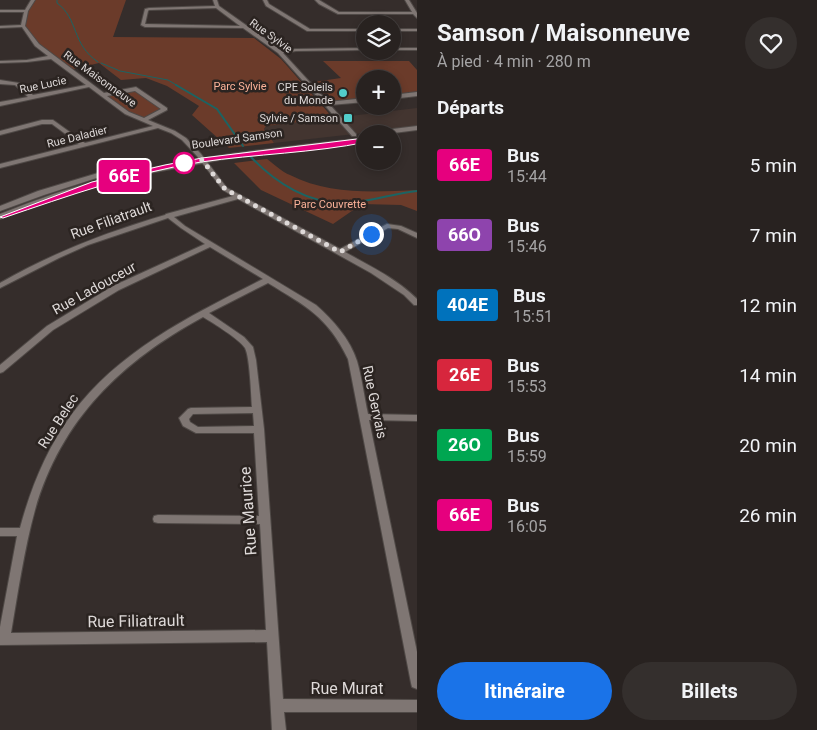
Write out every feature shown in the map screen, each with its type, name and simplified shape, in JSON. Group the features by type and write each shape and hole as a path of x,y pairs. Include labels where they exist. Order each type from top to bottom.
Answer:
{"street":[{"path":"0,27 23,26 26,11 33,0"},
{"path":"215,0 217,8 146,10 143,25 242,27"},
{"path":"265,0 267,4 309,30 356,30"},
{"path":"317,0 320,4 338,13 416,15"},
{"path":"407,0 416,15"},
{"name":"Rue Sylvie","path":"217,8 280,52 354,135"},
{"path":"0,11 26,11"},
{"name":"Rue Maisonneuve","path":"23,26 38,45 52,57 127,113 173,132 184,139 219,184 238,197 340,252 398,288 417,303"},
{"path":"401,30 417,30"},
{"path":"280,52 356,49"},
{"path":"401,49 417,49"},
{"path":"0,62 34,61 52,57"},
{"path":"0,82 18,84 33,98"},
{"name":"Rue Lucie","path":"0,104 91,85"},
{"path":"103,95 136,89 165,109 144,120"},
{"path":"401,96 417,94"},
{"path":"326,104 356,101"},
{"path":"0,133 42,122 53,122 84,145"},
{"name":"Rue Daladier","path":"0,166 159,126"},
{"name":"Boulevard Samson","path":"401,130 417,128"},
{"path":"401,136 417,134"},
{"name":"Boulevard Samson","path":"0,217 103,182 200,158 354,135"},
{"name":"Boulevard Samson","path":"0,209 88,178 151,163 356,141"},
{"name":"Rue Filiatrault","path":"0,286 61,254 113,232 168,215 238,197"},
{"name":"Rue Gervais","path":"168,215 183,227 313,307 332,323 352,360 417,683"},
{"path":"340,252 386,226 399,227 417,236"},
{"name":"Rue Ladouceur","path":"0,370 50,328 116,288 211,244"},
{"name":"Rue Belec","path":"2,639 35,493 47,464 78,412 122,366 162,337 203,313 269,279"},
{"name":"Rue Maurice","path":"203,313 241,339 249,347 259,429 279,730"},
{"path":"257,410 191,411 184,418 186,424 196,430 259,429"},
{"path":"364,417 417,418"},
{"path":"158,519 265,520"},
{"path":"0,532 25,532"},
{"name":"Rue Filiatrault","path":"2,639 273,636"},
{"name":"Rue Murat","path":"278,705 417,706"}],"shaded area":[{"path":"417,108 417,127 401,129 401,125 356,125 356,134 274,143 264,129 266,126 358,115 401,115 401,110"}],"green space":[{"name":"Parc Sylvie","path":"33,0 126,0 113,37 254,38 281,59 333,118 266,126 264,129 274,143 229,148 192,115 199,106 167,86 146,78 121,80 99,63 70,70 37,45 23,26 26,11"},
{"path":"323,61 409,61 417,70 417,92 401,94 401,70 356,70 356,99 331,102 313,82 341,78"},
{"path":"136,89 165,109 144,120 127,113 103,95"},
{"name":"Parc Couvrette","path":"267,159 287,174 320,186 352,191 417,190 417,211 401,205 362,204 333,224 261,190 234,163"}],"waterway":[{"path":"57,0 57,3 69,16 83,47 98,62"},
{"path":"101,63 120,71 168,80 178,86"},
{"path":"176,85 217,109 243,146"},
{"path":"250,156 271,175 294,190 307,196 334,203 357,202 417,191"}],"bus line":[{"name":"66E","path":"0,217 118,177 202,160 356,141"}],"place":[{"name":"CPE Soleils du Monde","path":"343,93"},
{"name":"Sylvie / Samson","path":"348,118"}],"route":[{"path":"184,163 202,160 219,184 225,189 340,252 371,234"}]}
